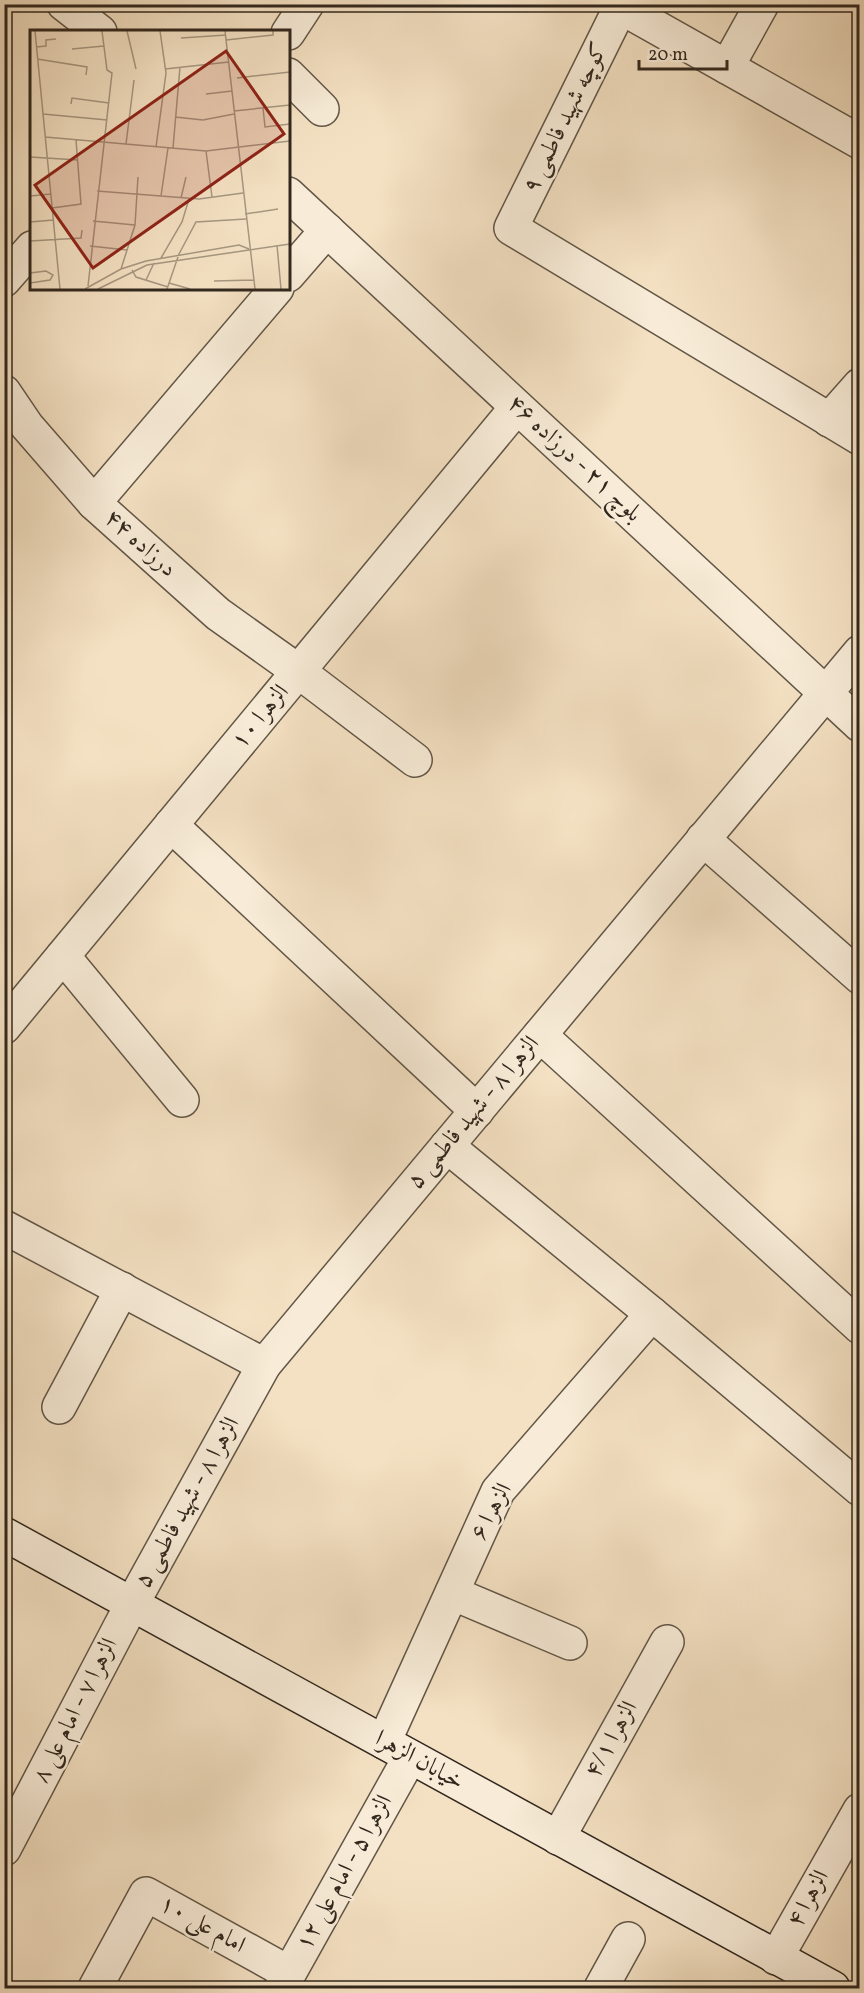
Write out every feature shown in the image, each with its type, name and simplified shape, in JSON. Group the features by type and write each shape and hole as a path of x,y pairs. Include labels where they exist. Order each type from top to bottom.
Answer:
{"street":[{"path":"64,4 97,30"},
{"path":"290,30 307,4"},
{"path":"727,67 762,4"},
{"path":"618,6 860,142"},
{"name":"کوچه شهید فاطمی ۹","path":"618,6 511,228 829,420"},
{"path":"290,77 322,109"},
{"name":"بلوچ ۲۱ - درزاده ۴۶","path":"290,196 860,725"},
{"path":"290,273 327,230"},
{"path":"4,280 30,250"},
{"path":"94,503 275,290"},
{"path":"860,385 829,420 860,438"},
{"name":"درزاده ۴۴","path":"4,393 27,426 94,503 218,614 415,760"},
{"name":"الزهرا ۱۰","path":"8,1013 63,956 517,407"},
{"name":"الزهرا ۸ - شهید فاطمی ۵","path":"132,1604 264,1365 860,652"},
{"path":"171,825 477,1111"},
{"path":"703,839 860,977"},
{"path":"63,956 182,1100"},
{"path":"540,1035 860,1327"},
{"path":"447,1146 860,1489"},
{"path":"4,1227 264,1365"},
{"path":"59,1407 122,1289"},
{"name":"الزهرا ۶","path":"397,1749 452,1593 498,1491 652,1314"},
{"name":"خیابان الزهرا","path":"4,1534 833,1989"},
{"path":"452,1593 570,1644"},
{"name":"الزهرا ۷ - امام علی ۸","path":"4,1850 132,1604"},
{"name":"الزهرا ۴/۱","path":"558,1838 667,1642"},
{"name":"الزهرا ۵ - امام علی ۱۲","path":"285,1981 397,1749"},
{"name":"الزهرا ۴","path":"776,1958 860,1810"},
{"name":"امام علی ۱۰","path":"95,1989 146,1894 285,1981"},
{"path":"601,1989 628,1939"}]}
